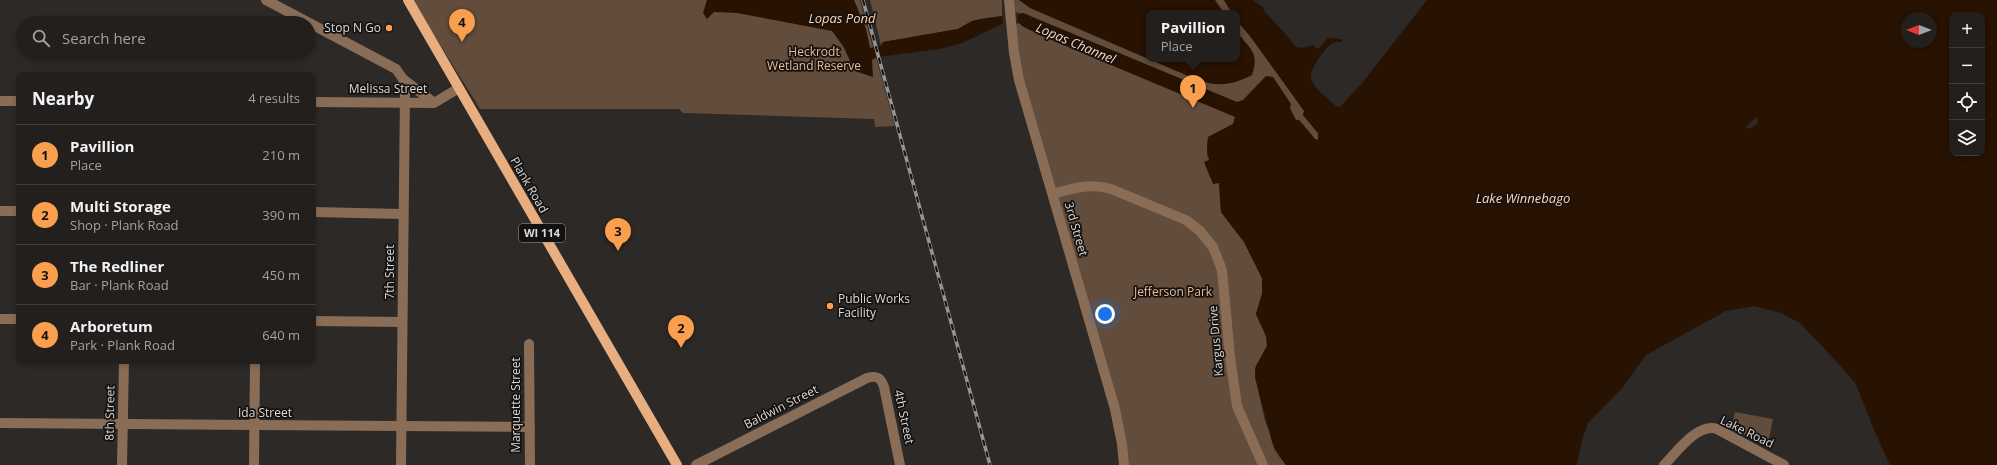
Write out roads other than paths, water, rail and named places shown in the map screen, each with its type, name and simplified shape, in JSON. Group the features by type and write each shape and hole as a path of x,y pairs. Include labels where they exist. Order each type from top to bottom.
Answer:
{"main road":[{"name":"Plank Road","path":"408,0 677,465"}],"street":[{"path":"266,0 296,16"},
{"name":"3rd Street","path":"1009,0 1014,53 1020,80 1115,409 1122,444 1124,465"},
{"path":"316,27 396,69 403,79 434,102"},
{"name":"7th Street","path":"401,465 403,79"},
{"name":"Melissa Street","path":"316,102 434,102 458,88"},
{"path":"0,101 16,101"},
{"name":"Kargus Drive","path":"1053,194 1084,186 1099,186 1111,189 1186,220 1200,231 1213,247 1222,270 1230,357 1237,406 1263,465"},
{"path":"0,211 16,211"},
{"path":"316,212 403,214"},
{"path":"0,319 16,319"},
{"path":"316,321 402,322"},
{"name":"Marquette Street","path":"529,344 530,465"},
{"name":"8th Street","path":"122,465 124,364"},
{"path":"254,465 255,364"},
{"name":"Baldwin Street","path":"696,465 867,378 878,377"},
{"name":"4th Street","path":"878,377 884,387 900,465"},
{"name":"Ida Street","path":"0,424 530,427"},
{"name":"Lake Road","path":"1664,465 1698,431 1708,428 1717,429 1784,465"}],"water":[{"name":"Lake Winnebago","path":"707,0 854,0 866,29 870,48 881,46 883,42 958,29 972,21 980,19 1023,13 1237,102 1243,100 1266,76 1273,77 1291,104 1290,108 1296,120 1299,120 1315,139 1318,140 1318,133 1303,115 1304,111 1240,24 1240,10 1230,10 1224,0 1253,0 1264,8 1263,10 1296,47 1302,48 1313,45 1318,49 1328,38 1342,39 1342,42 1333,43 1326,49 1315,64 1311,74 1312,82 1315,86 1336,106 1340,107 1363,82 1427,0 1997,0 1997,465 1890,465 1874,430 1856,384 1800,323 1781,313 1754,306 1726,311 1646,355 1623,387 1588,423 1582,440 1577,465 1286,465 1275,450 1272,442 1255,377 1256,366 1267,346 1266,336 1256,314 1262,294 1262,278 1244,242 1221,212 1219,183 1213,184 1204,162 1209,160 1207,147 1208,137 1233,124 1235,117 1037,34 1023,27 1019,23 1002,24 962,43 940,49 877,57 872,60 873,77 855,71 843,46 832,31 737,13 714,12 707,19 703,13","holes":["1756,117 1758,121 1756,125 1751,128 1745,128"]},
{"path":"1019,0 1215,0 1222,10 1146,10 1146,58 1030,8"},
{"path":"1240,35 1250,47 1254,56 1255,61 1252,75 1241,80 1217,84 1205,82 1195,77 1188,76 1155,62 1240,62"}],"railway":[{"path":"863,0 990,465"}],"place":[{"name":"Stop N Go","path":"389,28"},
{"name":"Arboretum","path":"462,42"},
{"name":"Pavillion","path":"1193,108"},
{"name":"The Redliner","path":"618,251"},
{"name":"Public Works Facility","path":"830,306"},
{"name":"Multi Storage","path":"681,348"}],"water label":[{"name":"Lopas Pond","path":"842,18"},
{"name":"Lopas Channel","path":"1076,43"}],"park label":[{"name":"Heckrodt Wetland Reserve","path":"814,59"},
{"name":"Jefferson Park","path":"1173,292"}]}
